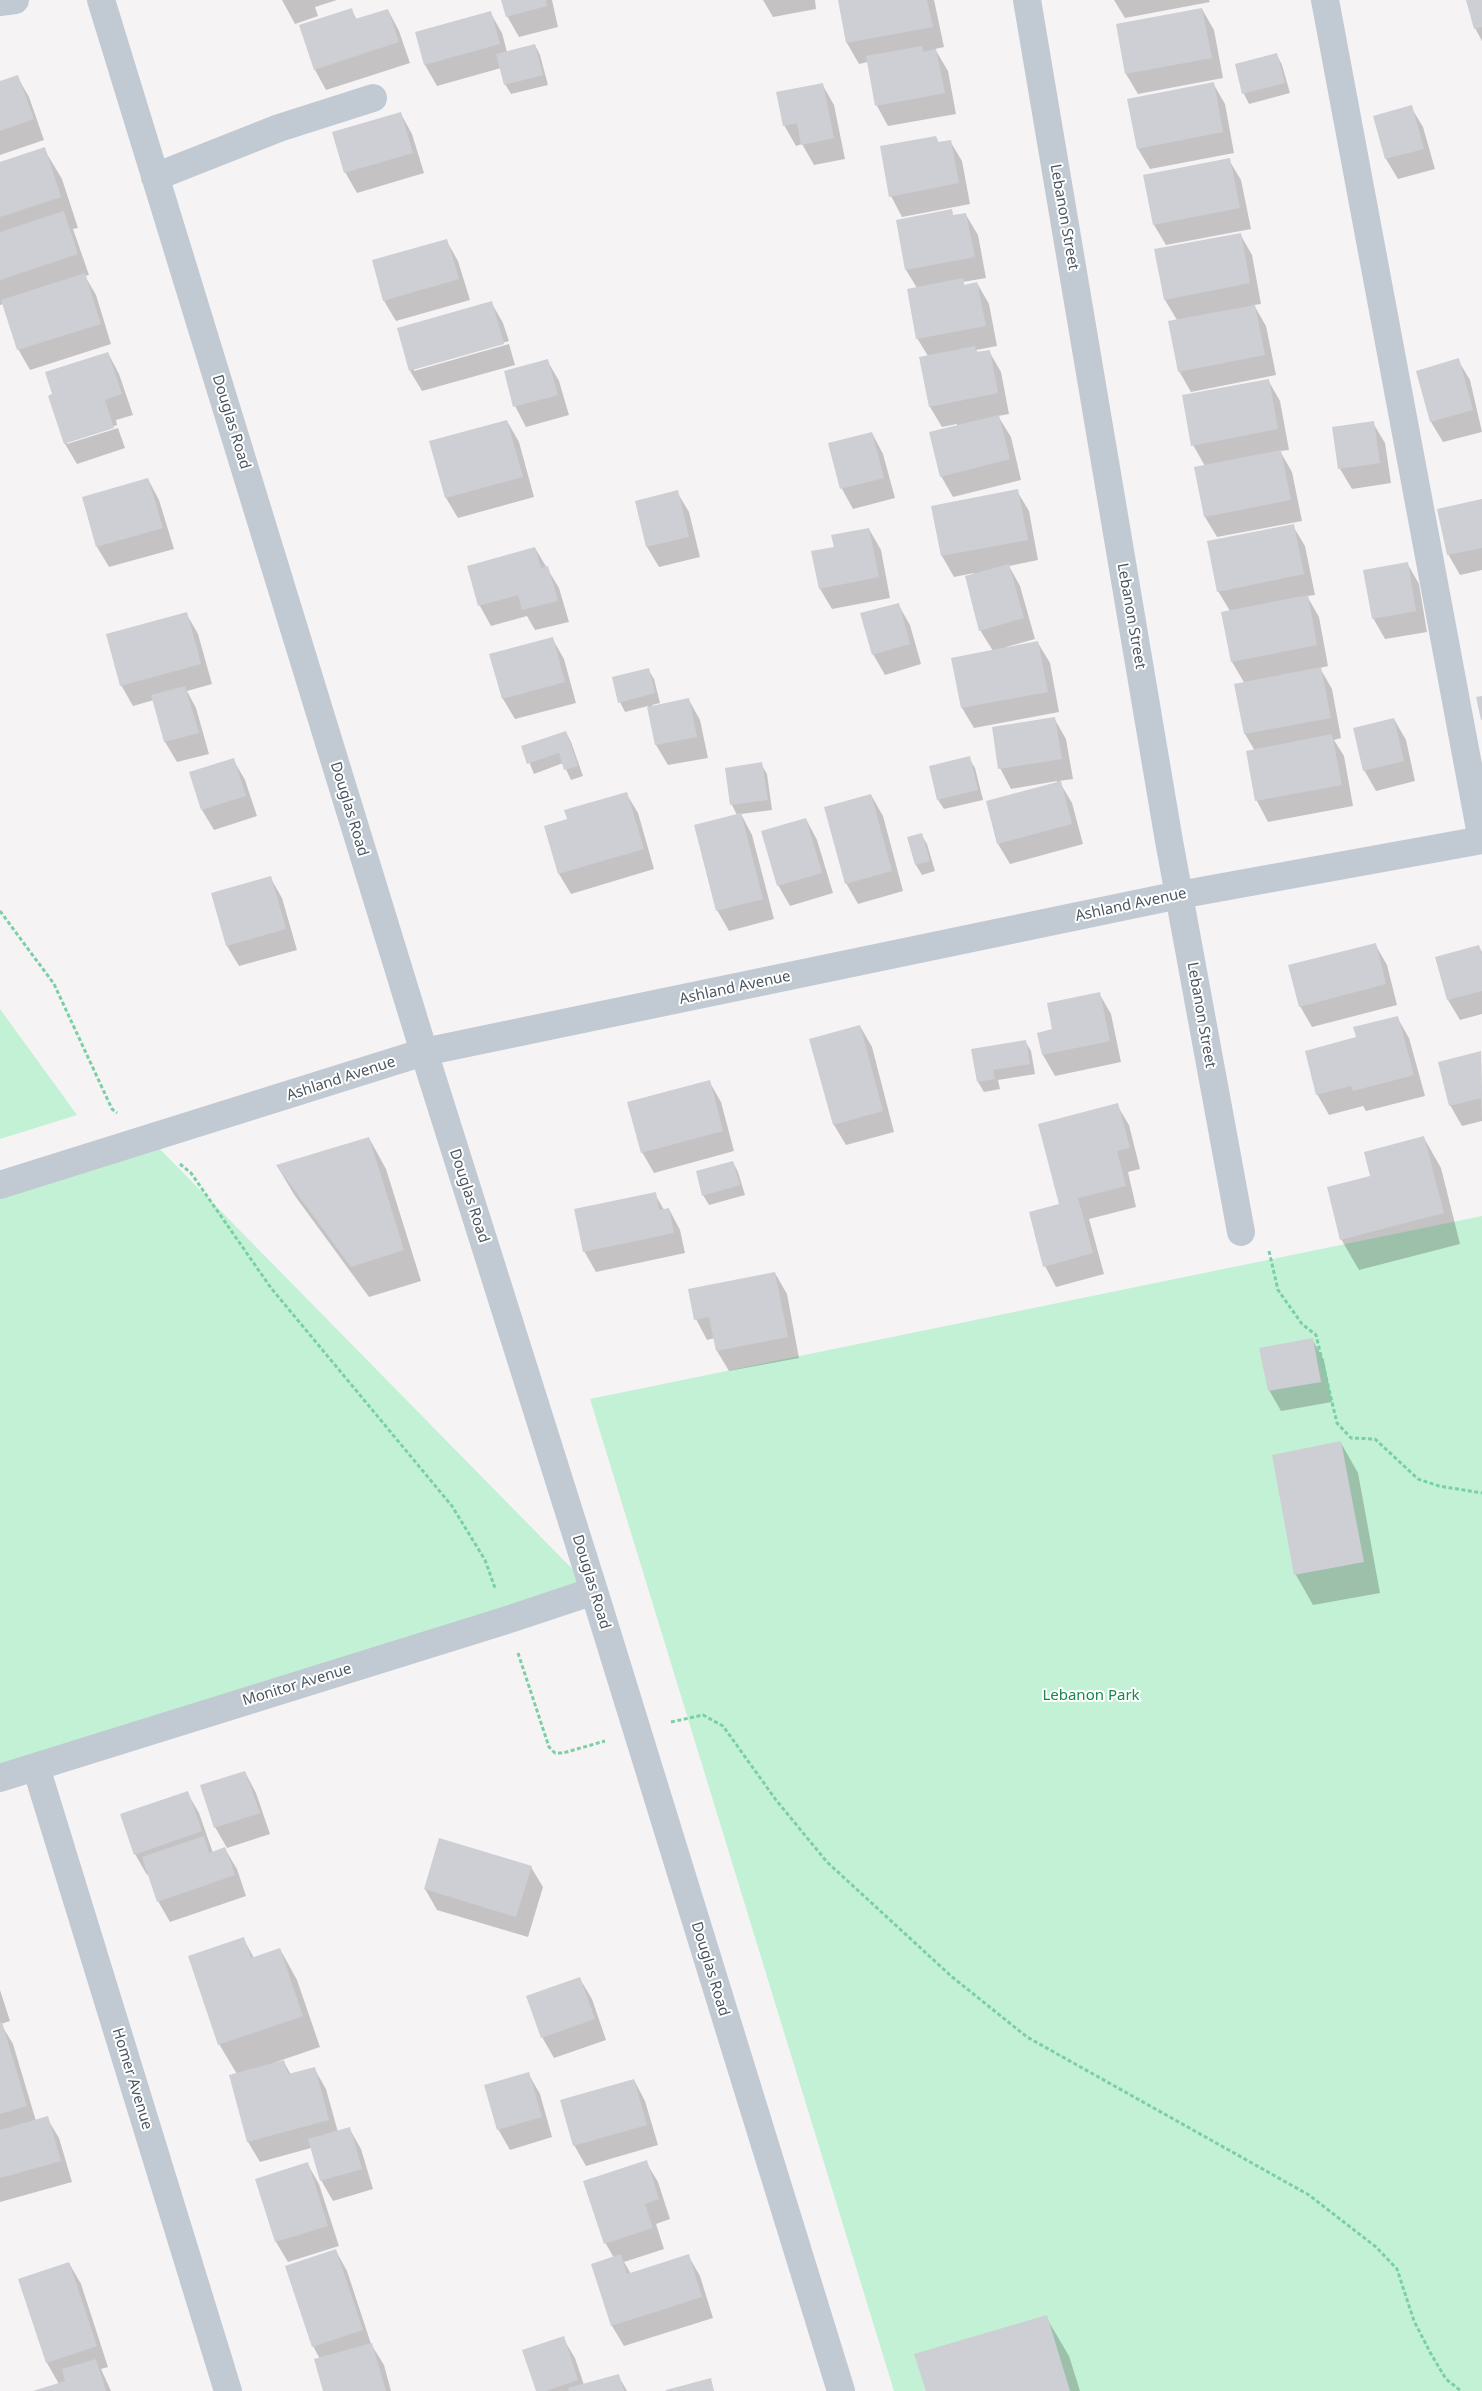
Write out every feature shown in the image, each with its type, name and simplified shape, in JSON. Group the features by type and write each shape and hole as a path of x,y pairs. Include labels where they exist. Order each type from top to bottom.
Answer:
{"street":[{"path":"0,2 15,0"},
{"name":"Douglas Road","path":"101,0 424,1052 594,1591 841,2391"},
{"name":"Lebanon Street","path":"1027,0 1179,895 1241,1232"},
{"path":"1325,0 1482,840"},
{"path":"155,177 279,128 373,98"},
{"name":"Ashland Avenue","path":"0,1185 424,1052 1179,895 1482,840"},
{"name":"Monitor Avenue","path":"0,1778 507,1620 594,1591"},
{"name":"Homer Avenue","path":"36,1767 228,2391"}],"path":[{"path":"0,911 54,984 112,1109"},
{"path":"182,1165 191,1173 271,1288 452,1506 485,1560 496,1591"},
{"path":"1268,1246 1278,1290 1302,1324 1316,1335 1337,1423 1351,1438 1375,1439 1418,1479 1439,1486 1482,1493"},
{"path":"516,1647 549,1747 555,1752 563,1753 600,1742"},
{"path":"672,1722 703,1714 723,1726 776,1800 827,1862 951,1976 1027,2037 1309,2195 1376,2247 1397,2269 1414,2321 1431,2354 1446,2379 1461,2391"}],"green space":[{"path":"0,1009 77,1115 0,1139"},
{"path":"150,1139 594,1591 0,1777 0,1185"},
{"name":"Lebanon Park","path":"1482,1216 1482,2391 894,2391 590,1399"}],"building":[{"path":"501,0 546,0 547,6 506,17"},
{"path":"838,0 927,0 933,27 846,43"},
{"path":"1466,0 1482,0 1482,27 1474,29"},
{"path":"352,8 355,19 388,9 399,42 314,70 299,25"},
{"path":"1202,8 1212,58 1125,74 1116,24"},
{"path":"491,11 500,44 424,65 415,32"},
{"path":"535,44 543,75 504,85 496,54"},
{"path":"922,46 923,52 936,49 945,93 875,106 866,56"},
{"path":"1277,53 1285,83 1242,94 1235,64"},
{"path":"18,75 34,119 0,131 0,81"},
{"path":"1214,82 1223,132 1137,149 1127,99"},
{"path":"823,83 834,138 801,145 797,123 783,126 776,92"},
{"path":"1412,105 1424,149 1385,159 1373,116"},
{"path":"401,112 413,153 344,173 332,132"},
{"path":"936,136 938,142 951,140 959,183 889,197 880,146"},
{"path":"45,147 61,197 0,217 0,162"},
{"path":"1230,158 1240,208 1153,225 1143,175"},
{"path":"952,209 953,215 966,213 975,257 905,270 896,220"},
{"path":"64,211 78,254 0,280 0,232"},
{"path":"1241,233 1250,283 1164,300 1154,249"},
{"path":"447,239 459,279 383,301 372,260"},
{"path":"85,273 101,324 17,350 1,300"},
{"path":"963,278 964,285 977,282 986,326 916,339 907,289"},
{"path":"492,301 504,344 409,371 397,328"},
{"path":"1255,305 1265,355 1178,372 1168,321"},
{"path":"975,346 976,352 990,350 998,393 929,407 919,357"},
{"path":"108,352 122,394 105,400 114,428 64,444 48,396 52,394 45,372"},
{"path":"1459,358 1473,410 1430,422 1416,371"},
{"path":"548,359 558,395 513,407 504,371"},
{"path":"1269,379 1278,429 1191,446 1182,395"},
{"path":"999,415 1010,459 940,477 929,432"},
{"path":"507,420 523,477 445,498 429,441"},
{"path":"1374,421 1380,463 1338,469 1332,427"},
{"path":"872,432 884,478 840,489 828,443"},
{"path":"1281,450 1291,500 1204,517 1194,467"},
{"path":"148,478 163,528 96,547 82,497"},
{"path":"1018,489 1028,540 941,556 931,506"},
{"path":"678,490 689,537 646,547 635,501"},
{"path":"1482,499 1482,548 1447,555 1437,509"},
{"path":"1294,524 1304,574 1217,592 1207,541"},
{"path":"869,528 879,577 819,589 811,551 834,547 831,535"},
{"path":"535,547 541,568 548,566 558,601 522,610 518,595 478,606 467,566"},
{"path":"1408,562 1416,611 1372,619 1363,570"},
{"path":"1009,564 1024,618 979,631 965,576"},
{"path":"1308,595 1317,645 1231,662 1221,612"},
{"path":"899,603 910,644 872,655 860,613"},
{"path":"187,612 201,664 120,686 106,634"},
{"path":"553,637 565,682 502,699 489,654"},
{"path":"1038,641 1048,692 961,708 951,658"},
{"path":"1321,667 1331,718 1244,734 1234,684"},
{"path":"649,668 655,693 618,703 612,677"},
{"path":"185,686 199,733 164,742 151,695"},
{"path":"1482,696 1482,720 1481,720 1476,697"},
{"path":"689,698 697,737 655,745 647,707"},
{"path":"1055,717 1062,759 998,769 992,727"},
{"path":"1394,718 1404,761 1363,771 1353,728"},
{"path":"566,731 578,766 564,770 559,753 527,764 521,746"},
{"path":"1332,734 1342,785 1255,801 1246,751"},
{"path":"970,756 978,790 937,800 929,766"},
{"path":"234,758 246,796 201,810 189,772"},
{"path":"762,762 768,800 730,805 725,768"},
{"path":"1061,781 1072,824 997,844 986,801"},
{"path":"627,792 644,849 558,874 544,826 567,819 564,810"},
{"path":"871,794 892,871 845,884 824,807"},
{"path":"741,813 763,899 716,911 694,825"},
{"path":"806,818 822,873 777,886 761,831"},
{"path":"922,833 930,861 915,865 907,837"},
{"path":"271,876 286,929 226,946 211,893"},
{"path":"1376,943 1386,984 1299,1007 1288,965"},
{"path":"1479,945 1482,954 1482,991 1447,1000 1435,957"},
{"path":"1100,992 1110,1041 1042,1055 1037,1033 1052,1029 1047,1003"},
{"path":"1398,1016 1414,1075 1353,1091 1351,1086 1316,1095 1305,1051 1356,1037 1353,1027"},
{"path":"860,1025 883,1111 833,1125 809,1039"},
{"path":"1026,1040 1030,1064 993,1070 995,1079 977,1082 971,1049"},
{"path":"1481,1051 1482,1098 1449,1106 1438,1062"},
{"path":"710,1080 723,1131 641,1153 627,1102"},
{"path":"1118,1103 1130,1148 1117,1151 1126,1186 1078,1198 1093,1253 1043,1267 1029,1212 1059,1204 1038,1124"},
{"path":"1424,1136 1444,1213 1340,1240 1327,1187 1370,1176 1364,1152"},
{"path":"369,1137 404,1250 351,1267 276,1165"},
{"path":"733,1161 740,1185 702,1196 696,1171"},
{"path":"656,1192 659,1210 669,1208 674,1233 583,1252 574,1209"},
{"path":"775,1272 788,1337 716,1351 709,1317 694,1320 688,1289"},
{"path":"1313,1338 1321,1382 1268,1391 1259,1348"},
{"path":"1341,1441 1364,1562 1294,1575 1272,1455"},
{"path":"245,1771 260,1813 214,1828 200,1785"},
{"path":"188,1791 202,1831 134,1855 120,1814"},
{"path":"204,1836 209,1853 225,1847 235,1875 157,1902 142,1857"},
{"path":"439,1838 532,1866 516,1917 424,1889"},
{"path":"244,1937 251,1958 280,1948 303,2016 218,2045 188,1956"},
{"path":"580,1977 595,2019 541,2038 526,1996"},
{"path":"2,2022 27,2106 0,2114 0,2023"},
{"path":"284,2060 288,2074 315,2067 329,2120 247,2142 229,2075"},
{"path":"529,2072 542,2117 497,2130 484,2085"},
{"path":"634,2079 647,2125 573,2146 560,2100"},
{"path":"48,2116 61,2161 0,2178 0,2130"},
{"path":"350,2127 362,2169 320,2181 308,2139"},
{"path":"647,2160 659,2199 645,2204 653,2228 604,2244 583,2181"},
{"path":"308,2162 328,2226 275,2242 255,2179"},
{"path":"336,2249 363,2330 312,2347 285,2266"},
{"path":"621,2254 627,2274 689,2254 702,2297 611,2326 591,2264"},
{"path":"69,2262 97,2346 46,2363 18,2279"},
{"path":"1047,2315 1070,2391 926,2391 914,2354"},
{"path":"564,2336 578,2380 546,2391 536,2391 522,2350"},
{"path":"372,2343 386,2391 323,2391 314,2359"},
{"path":"96,2359 106,2391 33,2391 65,2381 62,2369"},
{"path":"619,2374 624,2391 569,2391 568,2388"},
{"path":"711,2378 714,2391 666,2391 666,2390"}]}
